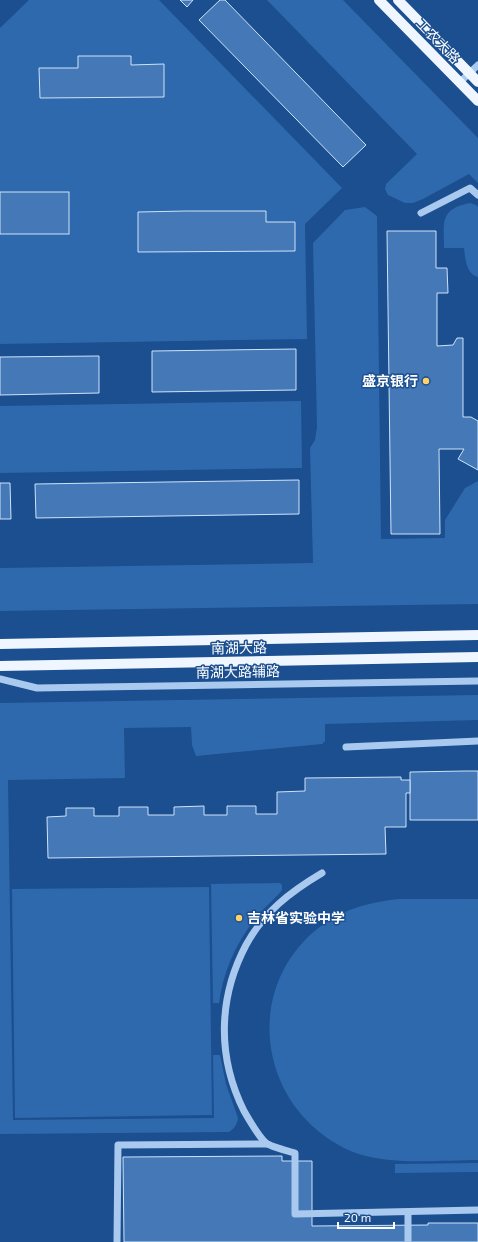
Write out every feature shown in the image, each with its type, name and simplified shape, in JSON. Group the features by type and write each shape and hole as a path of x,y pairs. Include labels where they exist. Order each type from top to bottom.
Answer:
{"main road":[{"name":"工农大路","path":"379,0 478,101"},
{"name":"工农大路","path":"398,0 478,82"},
{"name":"南湖大路","path":"0,644 478,635"},
{"name":"南湖大路","path":"0,666 478,657"}],"street":[{"path":"460,82 478,65"},
{"path":"421,213 470,188 478,195"},
{"name":"南湖大路辅路","path":"0,678 37,688 478,681"},
{"path":"346,747 478,741"},
{"path":"266,1144 248,1120 237,1096 229,1071 224,1045 224,1026 228,993 235,968 246,944 261,922 278,903 299,886 322,873"},
{"path":"117,1242 118,1145 266,1144 295,1153 295,1214 478,1210"},
{"path":"408,1212 408,1242"}],"shaded area":[{"path":"29,0 159,0 342,188 305,224 307,339 0,344 0,28"},
{"path":"267,0 343,0 478,138 478,183 469,174 413,203 405,203 388,195 385,189 386,184 417,154"},
{"path":"470,203 478,207 478,277 471,273 469,269 464,248 444,248 445,218 453,209"},
{"path":"365,207 377,216 381,539 445,538 445,520 465,488 478,481 478,604 0,611 0,568 313,563 310,448 315,440 317,427 313,243 345,210"},
{"path":"301,401 302,468 0,473 0,406"},
{"path":"478,695 478,720 325,724 325,741 322,744 196,756 192,745 191,727 124,728 125,778 8,780 13,1120 214,1118 213,1055 220,1055 226,1084 238,1118 235,1126 229,1132 0,1134 0,703"},
{"path":"280,883 282,885 282,890 258,915 236,948 227,969 219,1003 213,1003 211,884"},
{"path":"209,887 212,1115 15,1118 12,889"},
{"path":"398,899 478,899 478,1160 392,1160 359,1154 344,1148 314,1128 292,1102 277,1072 270,1040 271,1008 280,976 298,947 325,923 342,913 369,904"},
{"path":"478,1163 478,1172 395,1173 395,1164"}],"building":[{"path":"180,0 193,0 187,7"},
{"path":"220,0 225,0 366,145 343,167 199,20"},
{"path":"78,56 131,56 131,65 164,64 164,97 40,98 39,68 78,68"},
{"path":"0,192 69,192 69,234 0,234"},
{"path":"266,211 266,222 295,222 295,251 138,252 138,212"},
{"name":"盛京银行","path":"387,231 436,231 436,268 447,268 448,293 437,293 437,346 453,345 457,338 463,338 463,417 471,417 478,421 478,470 458,459 464,449 439,449 440,534 391,534"},
{"path":"296,349 296,390 152,392 152,351"},
{"path":"99,356 99,393 0,395 0,357"},
{"path":"299,480 299,514 36,518 35,484"},
{"path":"0,483 10,483 11,519 0,519"},
{"path":"478,771 478,820 410,820 410,772"},
{"path":"401,777 401,780 410,780 410,793 406,793 406,827 385,827 386,854 48,858 47,817 66,816 66,808 94,808 94,816 119,816 119,807 148,807 148,815 174,815 174,807 204,806 204,815 227,815 227,806 256,806 256,814 277,814 277,792 305,791 305,778"},
{"path":"282,1156 282,1161 312,1161 312,1226 478,1223 478,1242 124,1242 123,1157"}],"place":[{"name":"盛京银行","path":"426,381"},
{"name":"吉林省实验中学","path":"239,918"}]}
